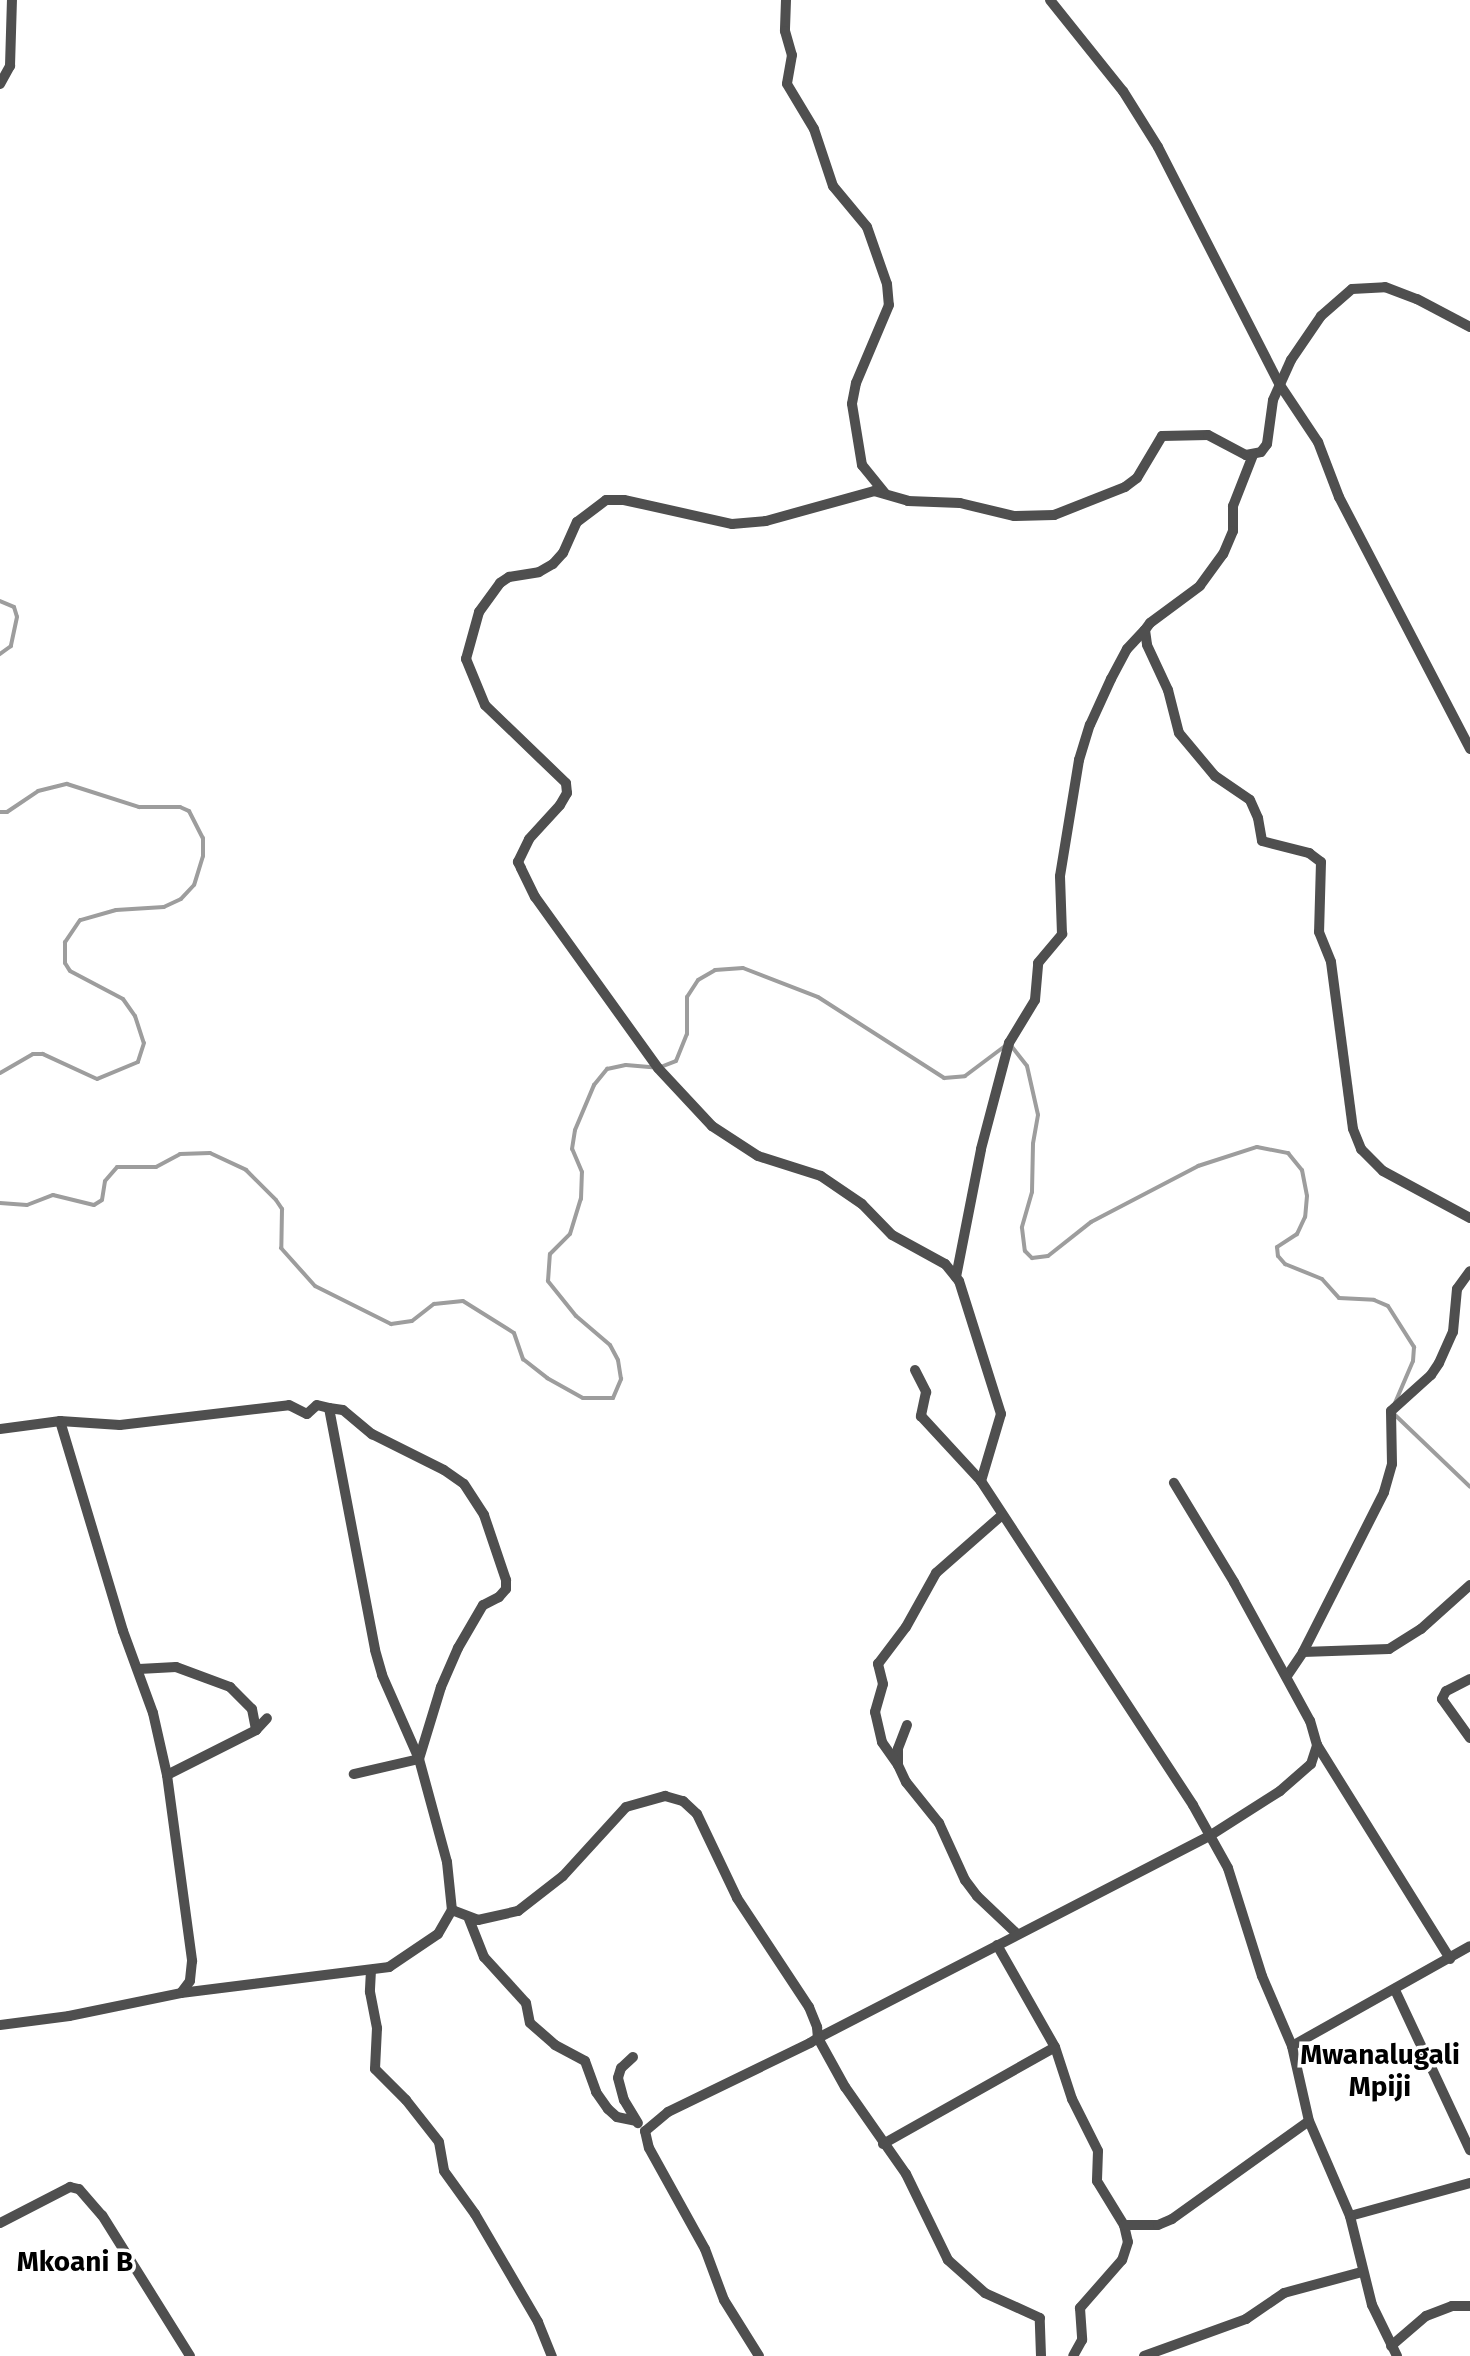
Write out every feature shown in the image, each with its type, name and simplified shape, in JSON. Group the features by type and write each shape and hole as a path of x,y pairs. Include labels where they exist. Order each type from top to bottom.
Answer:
{"street":[{"path":"0,84 10,66 12,0"},
{"path":"786,0 785,31 792,55 787,84 814,129 833,186 867,227 889,293 886,316 856,383 852,404 862,465 885,493"},
{"path":"1050,0 1123,91 1158,147 1281,388 1318,442 1339,497 1470,749"},
{"path":"981,1481 1001,1414 970,1307 956,1277 935,1257 892,1235 862,1204 821,1176 758,1156 712,1126 658,1068 542,908 518,862 529,839 560,805 567,793 566,783 485,705 466,659 479,612 500,583 509,577 539,572 553,564 563,553 577,522 606,500 624,500 742,525 863,493 885,493 908,501 960,503 1032,517 1054,515 1125,487 1137,478 1162,436 1208,435 1253,455 1261,452 1267,444 1272,403 1301,342 1331,306 1352,289 1385,287 1417,299 1470,327"},
{"path":"956,1277 981,1149 1009,1043 1035,1000 1038,963 1056,946 1062,934 1060,876 1079,760 1111,679 1127,649 1145,630 1200,586 1218,563 1231,538 1233,506 1253,455"},
{"path":"1145,630 1151,657 1168,690 1179,733 1186,744 1215,776 1250,800 1258,818 1262,841 1309,853 1321,862 1319,932 1331,962 1353,1129 1361,1149 1383,1171 1470,1218"},
{"path":"1287,1676 1303,1652 1384,1492 1392,1464 1391,1411 1431,1375 1439,1363 1453,1332 1457,1289 1470,1271"},
{"path":"915,1370 926,1392 921,1416 981,1481 1211,1835 1228,1868 1262,1976 1292,2046 1309,2121 1350,2216 1372,2305 1394,2351 1426,2316 1452,2306 1470,2306"},
{"path":"0,1429 60,1421 110,1426 289,1405 307,1414 317,1405 343,1410 372,1434 444,1470 464,1484 484,1515 502,1562 506,1589 483,1605 470,1623 441,1687 419,1759"},
{"path":"0,2025 69,2016 181,1993 389,1967 438,1934 452,1910 447,1862 419,1759 382,1675 329,1408"},
{"path":"60,1421 123,1631 139,1669 167,1775 192,1961 190,1981 181,1993"},
{"path":"1174,1483 1287,1676 1310,1721 1317,1745 1450,1959"},
{"path":"1002,1515 936,1573 906,1627 878,1664 883,1688 875,1712 882,1742 906,1782 939,1823 965,1880 977,1896 1016,1933"},
{"path":"1303,1652 1389,1649 1421,1629 1470,1585"},
{"path":"139,1669 176,1667 230,1687 252,1709 256,1730"},
{"path":"1470,1679 1446,1691 1442,1699 1470,1738"},
{"path":"167,1775 256,1730 267,1718"},
{"path":"898,1765 898,1749 907,1725"},
{"path":"645,2131 668,2112 721,2089 1016,1933 1211,1835 1307,1770 1317,1745"},
{"path":"354,1774 419,1759"},
{"path":"452,1910 469,1919 494,1919 518,1911 563,1876 626,1807 654,1797 683,1801 700,1818 737,1898 809,2007 818,2038 921,2199 948,2260 985,2293 1040,2318 1041,2356"},
{"path":"469,1919 484,1957 526,2003 530,2023 555,2045 585,2061 596,2092 608,2109 617,2117 636,2121"},
{"path":"997,1945 1055,2047 1072,2099 1098,2151 1097,2181 1124,2225 1128,2242 1122,2260 1080,2308 1082,2340 1073,2356"},
{"path":"1292,2046 1470,1946"},
{"path":"371,1970 370,1992 377,2028 375,2069 406,2100 439,2142 444,2171 483,2227 538,2322 552,2356"},
{"path":"1395,1990 1470,2150"},
{"path":"883,2144 1055,2047"},
{"path":"633,2057 621,2068 618,2078 624,2100 645,2131 649,2148 705,2249 724,2300 759,2356"},
{"path":"1124,2225 1158,2225 1172,2219 1309,2121"},
{"path":"1350,2216 1470,2183"},
{"path":"0,2223 70,2187 79,2189 102,2215 190,2356"},
{"path":"1144,2356 1246,2319 1284,2293 1362,2272"}],"waterway":[{"path":"0,601 14,607 17,617 11,646 0,654"},
{"path":"0,812 7,812 38,791 67,784 139,807 180,807 189,811 203,838 203,856 194,885 181,899 164,907 116,910 80,920 65,942 65,963 70,971 123,999 135,1016 144,1043 138,1062 97,1079 43,1054 33,1054 0,1073"},
{"path":"0,1203 27,1205 53,1195 94,1205 102,1200 105,1181 117,1167 156,1167 180,1154 210,1153 246,1170 276,1200 282,1209 281,1248 315,1286 391,1324 412,1321 434,1304 463,1301 514,1333 523,1359 547,1378 583,1398 613,1398 621,1379 618,1360 610,1345 576,1316 548,1281 550,1254 570,1234 581,1199 582,1172 572,1149 575,1130 594,1085 607,1069 626,1065 658,1068 676,1061 687,1034 687,997 698,980 715,970 743,968 818,997 944,1078 965,1076 1009,1043 1027,1066 1038,1115 1033,1144 1032,1192 1022,1228 1025,1251 1032,1258 1048,1256 1091,1222 1198,1166 1257,1147 1288,1153 1302,1170 1307,1196 1305,1217 1297,1234 1277,1247 1278,1256 1285,1264 1322,1279 1339,1298 1374,1300 1388,1306 1414,1347 1413,1361 1395,1403"},
{"path":"1394,1414 1470,1487"}],"district":[{"name":"Mwanalugali Mpiji","path":"1380,2071"},
{"name":"Mkoani B","path":"75,2262"}]}
